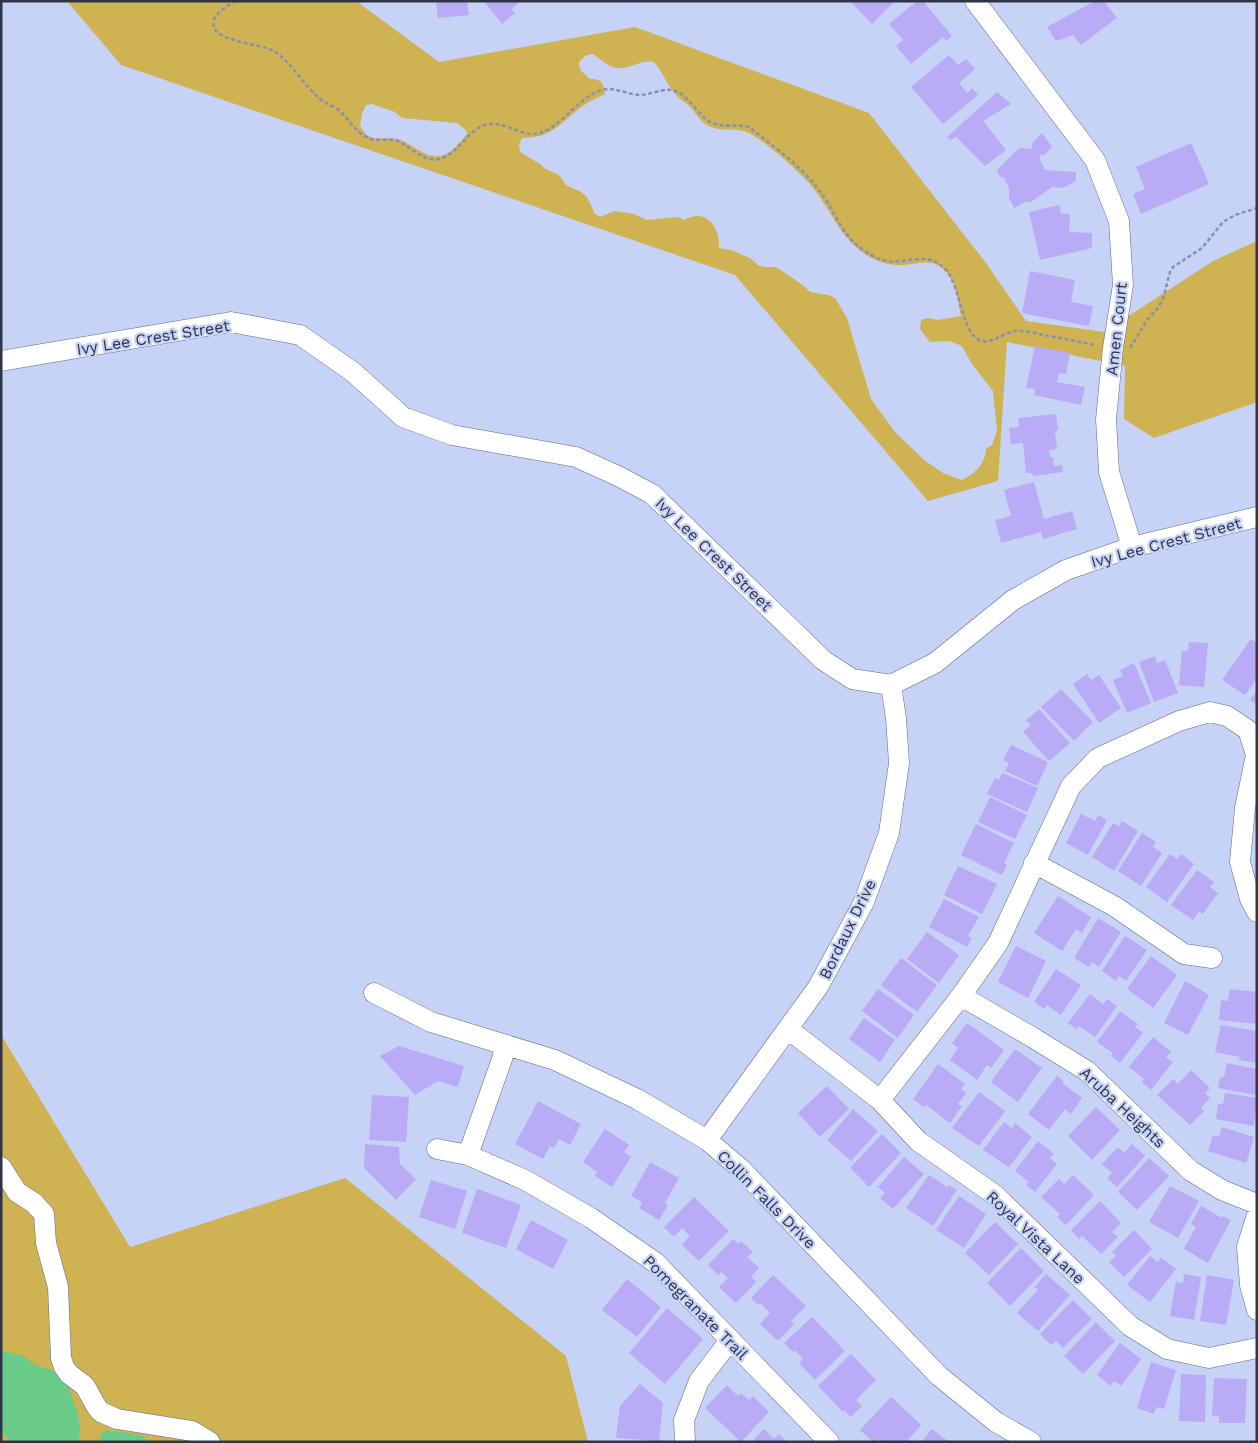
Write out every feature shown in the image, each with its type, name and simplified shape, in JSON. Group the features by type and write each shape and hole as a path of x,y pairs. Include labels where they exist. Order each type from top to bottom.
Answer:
{"street":[{"name":"Amen Court","path":"975,1 1095,160 1118,221 1123,285 1106,419 1109,472 1132,547"},
{"name":"Ivy Lee Crest Street","path":"1,362 231,322 300,335 353,372 403,417 452,435 576,457 652,494 823,660 852,679 891,685 935,663 1013,600 1066,570 1132,547 1257,517"},
{"name":"Bordaux Drive","path":"707,1140 818,987 864,902 889,833 900,763 891,685"},
{"path":"880,1100 961,996 998,943 1071,786 1098,758 1180,721 1210,712 1227,716 1248,730 1256,755 1246,808 1240,862 1250,899 1257,912"},
{"path":"1034,864 1114,906 1184,954 1212,958"},
{"name":"Collin Falls Drive","path":"374,993 431,1022 555,1060 637,1100 707,1140 741,1169 939,1376 996,1422 1031,1442"},
{"name":"Aruba Heights","path":"961,996 1087,1071 1191,1171 1222,1190 1257,1204"},
{"name":"Royal Vista Lane","path":"788,1029 880,1100 918,1141 995,1195 1130,1326 1167,1349 1209,1358 1257,1348"},
{"path":"468,1155 507,1045"},
{"name":"Pomegranate Trail","path":"437,1150 468,1155 525,1180 591,1218 656,1263 829,1442"},
{"path":"1,1167 17,1192 34,1203 44,1214 48,1251 58,1287 61,1358 67,1371 84,1384 96,1406 109,1416 117,1419 192,1431 210,1442"},
{"path":"1257,1215 1247,1247 1250,1285 1257,1310"},
{"path":"685,1442 684,1420 699,1381 730,1340"}],"path":[{"path":"236,1 214,18 213,25 216,33 225,38 268,48 279,54 318,98 340,110 357,130 366,137 374,141 394,140 430,159 439,158 451,153 472,132 480,127 491,124 527,134 540,133 558,123 582,102 602,90 610,89 642,95 663,90 673,90 688,100 706,120 715,124 748,127 806,174 820,191 849,238 858,246 874,256 887,261 928,258 944,267 951,276 956,288 963,314 976,338 984,341 1014,331 1031,332 1114,348 1133,345 1147,320 1158,309 1173,267 1202,248 1223,222 1235,215 1257,208"}],"shaded area":[{"path":"67,1 356,1 439,62 635,27 869,113 986,263 1026,321 1104,332 1213,261 1257,241 1257,402 1154,438 1124,419 1125,366 1007,342 998,481 928,501 735,275 121,65","holes":["592,54 610,66 617,68 649,61 654,62 674,92 690,107 700,120 712,127 744,131 765,144 789,164 818,194 846,237 869,257 894,265 932,263 947,273 955,288 961,316 938,320 928,318 921,320 920,329 930,342 949,341 962,346 972,364 993,391 997,431 992,445 986,449 984,460 975,471 962,480 943,473 924,460 895,432 871,399 847,318 835,298 810,292 776,267 764,267 758,265 750,258 731,250 719,248 715,228 709,220 700,216 684,220 679,217 647,220 634,214 615,211 600,217 595,214 587,197 581,192 566,185 559,175 544,168 520,152 519,144 522,138 541,136 548,133 583,106 605,94 601,82 590,79 580,70 579,62 585,56","372,104 395,112 402,118 457,123 466,130 467,134 456,147 441,156 424,153 398,139 370,137 360,126 366,105"]},
{"path":"1,1035 130,1247 345,1178 566,1356 588,1442 1,1442"},
{"path":"1,1350 24,1356 35,1365 52,1370 69,1386 78,1413 80,1431 78,1442 12,1442 2,1434"},
{"path":"108,1430 137,1434 150,1442 98,1442 103,1432"}],"building":[{"path":"436,1 467,1 469,15 438,18"},
{"path":"484,1 521,1 511,9 515,13 502,24"},
{"path":"850,1 895,1 872,24"},
{"path":"917,1 923,1 952,36 946,41 943,37 911,64 896,46 903,40 889,24"},
{"path":"1095,1 1104,1 1117,18 1081,45 1073,35 1056,41 1047,27"},
{"path":"949,55 958,65 966,59 975,69 959,83 967,93 972,88 978,95 943,124 911,87"},
{"path":"997,92 1011,104 983,121 1006,150 985,166 956,137 950,140 947,137"},
{"path":"1042,133 1052,147 1044,155 1040,155 1040,160 1045,170 1076,172 1076,181 1063,188 1052,187 1031,202 1025,202 1014,208 1009,198 1009,188 997,170 1019,148 1032,149 1033,142"},
{"path":"1191,143 1209,184 1141,214 1133,194 1145,189 1136,167"},
{"path":"1059,205 1061,214 1070,214 1069,232 1092,233 1092,248 1040,260 1029,212"},
{"path":"1030,271 1075,280 1071,302 1093,306 1089,326 1022,313"},
{"path":"1035,346 1070,353 1066,374 1059,373 1057,382 1085,387 1081,405 1034,395 1035,389 1026,388"},
{"path":"1056,414 1058,430 1055,431 1057,449 1049,450 1050,457 1053,457 1054,466 1062,465 1063,472 1033,476 1033,473 1026,473 1023,443 1011,444 1009,428 1019,427 1018,418"},
{"path":"1034,482 1044,519 1072,511 1077,529 1043,539 1041,532 1001,543 995,520 1011,516 1004,490"},
{"path":"1251,639 1257,643 1257,678 1245,695 1222,680"},
{"path":"1189,642 1208,643 1204,687 1179,685 1182,651 1188,651"},
{"path":"1155,656 1157,663 1165,660 1178,693 1154,702 1139,662"},
{"path":"1134,663 1151,703 1127,713 1113,680 1123,676 1120,670"},
{"path":"1087,674 1091,680 1099,675 1121,708 1099,723 1073,684"},
{"path":"1061,689 1093,722 1074,741 1041,707"},
{"path":"1257,691 1257,705 1250,699"},
{"path":"1039,709 1070,743 1049,761 1023,732 1031,725 1026,720"},
{"path":"1011,745 1048,762 1037,786 1005,771 1009,763 1003,760"},
{"path":"1003,773 1038,788 1027,812 987,794 995,778 999,780"},
{"path":"990,797 1027,815 1015,839 978,822"},
{"path":"1081,814 1095,821 1098,815 1107,820 1088,855 1066,843"},
{"path":"1122,821 1138,831 1114,871 1092,857 1113,823 1119,826"},
{"path":"976,824 1014,843 1004,863 1007,865 1002,875 961,855"},
{"path":"1142,833 1156,842 1153,847 1162,853 1141,886 1118,871"},
{"path":"1170,854 1177,859 1181,854 1194,864 1167,902 1146,887"},
{"path":"958,866 997,884 982,914 944,895"},
{"path":"1197,870 1214,882 1210,887 1218,893 1203,914 1199,911 1193,920 1171,905"},
{"path":"1058,896 1091,917 1082,933 1076,929 1062,951 1034,933"},
{"path":"944,899 979,917 968,936 972,938 967,947 929,927"},
{"path":"1098,918 1121,932 1099,967 1092,962 1089,967 1074,958"},
{"path":"927,932 959,955 939,983 907,959"},
{"path":"1125,936 1147,950 1126,981 1119,976 1116,981 1102,971"},
{"path":"1016,946 1046,961 1028,998 998,982"},
{"path":"1151,956 1177,975 1153,1008 1127,989"},
{"path":"901,958 937,985 917,1012 881,985"},
{"path":"1056,969 1081,985 1061,1015 1047,1005 1044,1009 1034,1002"},
{"path":"1185,981 1209,995 1188,1035 1164,1023"},
{"path":"878,989 914,1015 898,1038 862,1011"},
{"path":"1230,989 1257,992 1257,1024 1219,1020 1221,1000 1228,1001"},
{"path":"1090,994 1103,1004 1107,999 1117,1006 1095,1037 1079,1026 1077,1029 1068,1023"},
{"path":"1120,1011 1138,1024 1135,1027 1143,1033 1120,1063 1111,1056 1113,1053 1097,1042"},
{"path":"864,1018 895,1040 880,1062 849,1039"},
{"path":"967,1023 1004,1050 991,1068 987,1065 977,1080 950,1060 958,1048 952,1043"},
{"path":"1221,1025 1257,1031 1257,1063 1239,1060 1240,1057 1215,1052"},
{"path":"1153,1037 1171,1052 1166,1057 1173,1062 1151,1090 1142,1082 1144,1079 1129,1067"},
{"path":"399,1046 464,1066 458,1087 438,1081 415,1095 380,1056"},
{"path":"1015,1049 1042,1068 1018,1102 991,1082"},
{"path":"1227,1063 1257,1069 1256,1095 1218,1088 1220,1077 1224,1077"},
{"path":"938,1064 965,1084 961,1089 966,1093 958,1104 962,1106 950,1123 926,1105 924,1107 913,1099"},
{"path":"1191,1070 1210,1088 1205,1093 1210,1098 1201,1108 1204,1111 1190,1125 1157,1095 1173,1079 1178,1084"},
{"path":"1057,1076 1064,1081 1062,1083 1082,1098 1071,1114 1065,1109 1049,1130 1028,1114"},
{"path":"827,1086 849,1109 820,1137 798,1113"},
{"path":"979,1092 1005,1111 979,1146 952,1128"},
{"path":"1225,1093 1257,1098 1254,1126 1216,1119 1218,1104 1223,1104"},
{"path":"372,1095 409,1097 406,1142 369,1140"},
{"path":"538,1101 581,1124 570,1145 559,1139 554,1148 550,1146 543,1159 515,1144"},
{"path":"1096,1107 1120,1130 1092,1160 1068,1136"},
{"path":"853,1109 878,1131 851,1161 827,1140"},
{"path":"1004,1122 1012,1128 1015,1123 1032,1137 1009,1167 983,1150"},
{"path":"1222,1127 1254,1137 1246,1163 1208,1151 1213,1135 1219,1137"},
{"path":"605,1129 629,1145 624,1152 631,1157 612,1187 595,1176 597,1172 583,1162"},
{"path":"882,1134 901,1153 869,1187 850,1168"},
{"path":"1038,1141 1054,1154 1050,1158 1057,1164 1035,1192 1026,1185 1029,1182 1015,1171"},
{"path":"365,1144 399,1147 400,1164 416,1179 396,1200 364,1168"},
{"path":"1132,1144 1145,1156 1117,1187 1107,1178 1112,1173 1102,1164 1118,1147 1124,1153"},
{"path":"904,1157 924,1174 893,1209 880,1198 885,1193 878,1187"},
{"path":"1149,1158 1169,1176 1137,1210 1118,1192"},
{"path":"650,1162 679,1178 665,1203 668,1205 659,1220 639,1208 642,1202 631,1196"},
{"path":"929,1175 947,1187 949,1185 957,1190 933,1226 906,1208"},
{"path":"1073,1175 1094,1195 1066,1225 1057,1217 1060,1214 1041,1197 1059,1179 1064,1184"},
{"path":"431,1180 467,1191 455,1229 419,1217"},
{"path":"1170,1186 1199,1201 1178,1238 1149,1222"},
{"path":"477,1189 521,1205 506,1248 462,1233"},
{"path":"959,1196 986,1214 964,1248 936,1230"},
{"path":"694,1197 729,1231 699,1261 682,1245 690,1236 682,1228 674,1237 664,1227"},
{"path":"1100,1201 1121,1223 1112,1232 1118,1237 1101,1254 1082,1236 1079,1239 1071,1230"},
{"path":"1201,1206 1222,1218 1223,1216 1231,1220 1208,1263 1184,1249 1196,1227 1191,1224"},
{"path":"531,1220 568,1240 553,1269 516,1249"},
{"path":"995,1222 1018,1244 989,1275 965,1253"},
{"path":"1134,1230 1152,1249 1124,1277 1109,1262 1116,1256 1112,1252"},
{"path":"733,1239 738,1244 741,1241 753,1252 747,1257 759,1268 751,1277 756,1282 736,1303 719,1287 728,1278 721,1272 718,1275 708,1265"},
{"path":"1021,1248 1044,1271 1010,1306 987,1283"},
{"path":"1150,1256 1158,1262 1161,1257 1176,1269 1150,1302 1127,1285"},
{"path":"1046,1274 1070,1295 1038,1331 1017,1313 1038,1290 1035,1287"},
{"path":"1184,1274 1201,1277 1194,1320 1170,1316 1176,1282 1183,1283"},
{"path":"773,1275 806,1306 791,1321 794,1324 778,1341 760,1324 770,1313 760,1303 758,1305 751,1298"},
{"path":"1207,1275 1234,1280 1226,1325 1200,1321"},
{"path":"627,1279 661,1307 637,1337 602,1310"},
{"path":"1073,1300 1092,1319 1063,1348 1056,1341 1051,1345 1040,1334"},
{"path":"667,1308 703,1339 665,1384 629,1353"},
{"path":"812,1317 845,1351 815,1380 799,1363 803,1359 795,1350 793,1352 784,1343"},
{"path":"1096,1322 1115,1341 1083,1374 1064,1356"},
{"path":"1120,1343 1141,1359 1121,1386 1114,1381 1111,1386 1097,1375"},
{"path":"851,1354 876,1380 856,1400 862,1406 851,1417 844,1410 843,1412 818,1386"},
{"path":"1151,1362 1176,1370 1164,1409 1156,1407 1154,1414 1137,1408"},
{"path":"1181,1374 1206,1375 1205,1422 1179,1421"},
{"path":"1214,1378 1247,1379 1245,1423 1219,1423 1219,1416 1212,1416"},
{"path":"640,1384 663,1403 659,1441 616,1438 620,1406"},
{"path":"727,1385 738,1396 741,1393 749,1400 753,1396 769,1412 741,1442 705,1408"},
{"path":"891,1397 921,1425 906,1442 881,1442 880,1440 873,1442 860,1430"},
{"path":"764,1429 774,1439 779,1434 787,1442 752,1442"},
{"path":"932,1429 949,1442 921,1442"}]}
